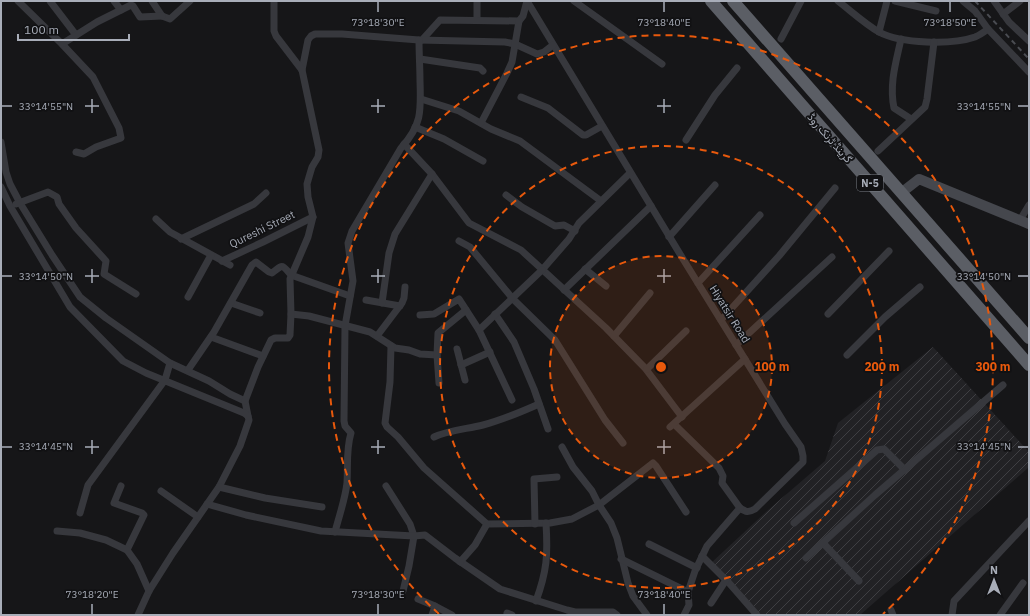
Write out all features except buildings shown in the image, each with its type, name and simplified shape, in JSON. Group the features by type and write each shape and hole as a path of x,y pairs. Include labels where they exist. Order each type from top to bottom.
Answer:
{"highway":[{"name":"گرینڈ ٹرنک روڈ","path":"711,1 1029,365"},
{"name":"گرینڈ ٹرنک روڈ","path":"733,1 1029,338"}],"main road":[{"path":"901,193 919,179 1025,222"}],"street":[{"path":"18,1 93,77 119,128 122,136 121,138 96,147 84,154 76,152"},
{"path":"50,1 76,35"},
{"path":"114,1 121,10"},
{"path":"152,1 162,16"},
{"path":"62,44 97,22 131,5 140,17 162,16 170,19 190,1"},
{"path":"274,1 274,31 276,36 302,70"},
{"path":"477,1 477,20"},
{"path":"481,123 507,73 514,53 518,21 523,16 527,1"},
{"name":"Hiyatsir Road","path":"527,1 669,237 801,448 803,462 796,470 754,509 749,512 745,512 740,508"},
{"path":"574,1 662,64"},
{"path":"781,39 802,1"},
{"path":"838,1 879,32 887,36 901,39 934,42 963,40 974,37 988,29"},
{"path":"879,32 887,1"},
{"path":"895,1 936,11"},
{"path":"963,1 975,11 988,29 1029,72"},
{"path":"994,1 1009,22 1029,40"},
{"path":"1003,14 1020,1"},
{"path":"335,532 345,496 350,436 344,421 345,326 353,281 348,243 352,231 415,127 420,112 421,99 421,40 440,20 518,21"},
{"path":"138,615 149,591 173,553 219,487 240,446 249,420 245,402 271,340 275,338 288,338 290,335 291,275 308,237 313,217 308,197 307,184 318,157 319,150 302,70 308,40 315,34 342,34 421,40 515,44 537,54 544,52 553,45"},
{"path":"901,39 893,77 892,97 894,108 911,119"},
{"path":"878,150 925,107 934,42"},
{"path":"420,59 480,68 483,71"},
{"path":"686,140 715,95 737,68"},
{"path":"521,97 548,108 583,135 586,135 602,126"},
{"path":"421,99 459,111 527,145 601,201"},
{"path":"415,127 444,139 483,161"},
{"path":"404,144 432,174 469,224 521,250 614,336 647,369 682,417"},
{"path":"1,145 6,172 15,205 70,307 123,361 248,414"},
{"path":"479,330 542,270 569,239 579,223 630,173"},
{"path":"382,303 389,253 395,234 432,174"},
{"path":"669,237 715,185"},
{"path":"1,188 47,249 80,297 106,318 170,364 188,370 245,402"},
{"path":"721,320 779,256 835,188"},
{"path":"15,205 48,192 57,197 76,228 106,261 104,274 108,278 136,294"},
{"path":"181,239 254,204 266,193"},
{"path":"506,195 522,207 555,226 564,225 575,231"},
{"path":"1025,222 1029,205"},
{"path":"564,290 651,206"},
{"path":"698,283 760,215"},
{"name":"Qureshi Street","path":"222,261 313,217"},
{"path":"156,219 170,232 181,239 230,265"},
{"path":"459,241 470,247 513,298 555,340 605,420 623,443"},
{"path":"828,314 889,251"},
{"path":"188,297 211,255"},
{"path":"736,345 832,257"},
{"path":"188,370 211,337 252,265 256,262 269,272 272,273 281,266 284,267 291,275 350,296"},
{"path":"585,270 606,286"},
{"path":"377,336 400,306 404,298 405,287"},
{"path":"847,355 885,317 920,287"},
{"path":"614,336 650,293"},
{"path":"420,315 434,314 459,299 479,330 512,400"},
{"path":"366,300 400,306"},
{"path":"231,303 260,314"},
{"path":"439,383 437,355 438,333 466,310"},
{"path":"291,314 309,316 370,332 391,346 420,354 437,355"},
{"path":"495,314 514,342 548,429"},
{"path":"647,369 686,331"},
{"path":"211,337 263,356"},
{"path":"391,346 390,382 385,423 386,427 398,437 424,468 487,524 535,524 572,520 599,505 653,463 686,512"},
{"path":"457,349 466,380"},
{"path":"461,365 490,352"},
{"path":"684,615 689,605 688,592 707,546 740,508 722,483 723,476 719,468 672,426 745,359"},
{"path":"80,513 88,485 166,378 170,364"},
{"path":"806,558 875,495 1003,385"},
{"path":"434,437 496,420 539,404"},
{"path":"562,446 573,467 592,490 599,505 611,523 617,538 621,559 633,596 647,615"},
{"path":"794,523 877,450 884,449 905,470"},
{"path":"535,524 534,479 557,476"},
{"path":"121,486 114,503 144,515 127,550"},
{"path":"386,486 410,524 415,536 403,591"},
{"path":"219,487 265,498 322,507"},
{"path":"161,491 198,518"},
{"path":"207,504 246,515 320,531 415,536 425,535 460,562 500,589 575,612 613,612 617,615"},
{"path":"952,615 954,601 1029,521"},
{"path":"536,601 544,578 546,563 546,523"},
{"path":"460,562 475,545 487,524"},
{"path":"57,531 80,533 106,540 127,550 137,564 149,591"},
{"path":"823,543 859,581"},
{"path":"648,544 697,568"},
{"path":"702,556 757,615"},
{"path":"621,559 688,592"},
{"path":"711,603 726,580"},
{"path":"1000,615 1023,583"},
{"path":"418,599 436,606 452,615"},
{"path":"432,615 436,606"}],"shaded area":[{"path":"933,347 1029,452 1029,467 860,615 756,615 710,564 767,511 825,461 838,423"}],"railway":[{"path":"975,1 1029,59"}]}
